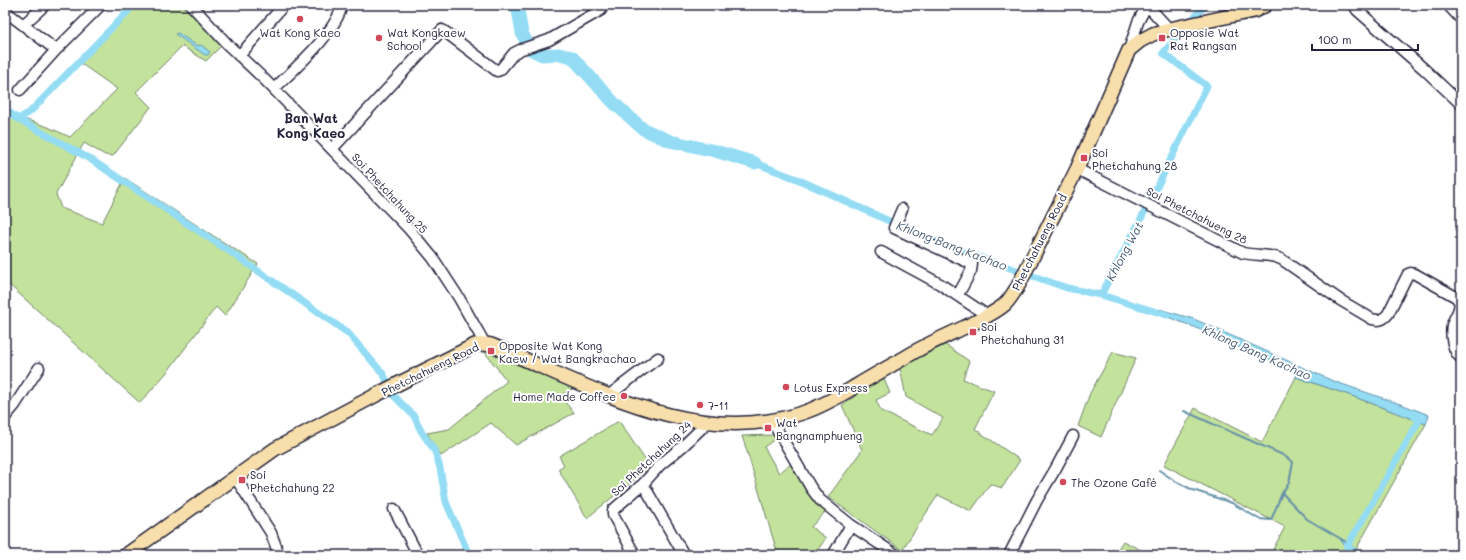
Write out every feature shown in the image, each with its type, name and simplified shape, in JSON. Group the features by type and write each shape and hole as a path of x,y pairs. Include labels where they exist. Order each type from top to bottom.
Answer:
{"main road":[{"path":"1129,50 1140,41 1153,34 1254,11 1266,5"},
{"name":"Phetchahueng Road","path":"126,555 275,449 475,345 485,344 509,353 608,396 640,408 708,422 739,424 772,421 803,413 829,402 935,341 988,316 1005,304 1017,288 1077,169 1129,50"}],"street":[{"path":"23,25 45,5"},
{"path":"20,90 56,50 101,5"},
{"name":"Soi Phetchahung 25","path":"191,5 409,229 433,258 459,298 485,344"},
{"path":"239,56 284,5"},
{"path":"274,89 328,32 337,20 342,5"},
{"path":"1129,50 1138,22 1147,5 1170,29"},
{"path":"1354,5 1357,10 1461,104"},
{"path":"1448,5 1461,19"},
{"path":"332,149 442,30 497,70 500,70 514,53 553,38 601,10"},
{"path":"6,13 56,50"},
{"name":"Soi Phetchahueng 28","path":"1077,169 1243,252 1270,255 1281,259 1295,267 1328,292 1372,319 1381,320 1388,314 1408,274 1411,273 1424,278 1460,299 1460,308 1451,327 1454,350 1461,358"},
{"path":"902,209 894,228 972,264 971,271 958,295"},
{"path":"881,252 958,295 988,316"},
{"path":"608,396 658,358"},
{"path":"5,418 39,368"},
{"path":"772,421 816,494 832,511 881,551 896,555"},
{"name":"Soi Phetchahung 24","path":"635,555 612,512 613,510 643,484 660,465 708,422"},
{"path":"1009,555 1037,500 1073,436"},
{"path":"235,477 270,533 280,555"},
{"path":"643,484 684,555"},
{"path":"394,509 418,555"},
{"path":"832,555 851,525"}],"green space":[{"path":"137,5 188,5 222,45 206,61 182,46 136,92 151,107 113,156 105,155 84,143 56,194 61,208 102,223 125,178 258,264 225,316 216,307 168,371 140,403 5,281 5,105 18,117 48,127 70,137 117,89 80,63"},
{"path":"943,343 969,361 963,379 994,391 975,429 1020,460 1002,488 990,484 971,511 938,495 902,550 828,497 862,450 842,405 883,377 890,393 876,400 881,411 932,435 943,418 906,397 900,368"},
{"path":"483,350 574,388 560,396 574,413 516,445 491,423 441,456 427,433 449,429 507,381"},
{"path":"1113,352 1136,358 1101,437 1078,426 1090,393"},
{"path":"1296,377 1426,424 1353,555 1270,555 1285,527 1164,465 1195,408 1262,442"},
{"path":"619,421 650,467 587,518 558,469 564,465 559,456"},
{"path":"774,435 775,439 764,447 779,473 791,464 826,511 811,527 826,538 814,555 776,555 777,552 742,436"},
{"path":"1123,541 1151,555 1114,555"}],"water":[{"path":"178,33 197,46 201,45 210,52 208,55 205,55 175,34"},
{"path":"1159,309 1194,319 1333,381 1429,415 1426,424 1296,377 1297,370 1157,313"},
{"path":"1340,539 1366,555 1351,555"}],"waterway":[{"path":"18,119 30,112 134,5"},
{"name":"Khlong Bang Kachao","path":"513,5 518,10 522,33 530,49 542,55 559,54 572,57 614,103 643,129 670,141 715,151 755,163"},
{"path":"1150,201 1207,86 1163,53 1205,5"},
{"path":"5,109 18,119 90,159 235,255 348,333 384,375 393,395 414,416 421,431 435,451 440,468 446,502 469,555"},
{"name":"Khlong Bang Kachao","path":"755,163 797,179 900,226"},
{"name":"Khlong Wat","path":"1101,295 1147,207"},
{"name":"Khlong Bang Kachao","path":"928,239 1067,288 1101,295 1167,315"},
{"path":"1184,411 1283,455 1293,462 1289,483 1282,493 1307,519 1348,543"},
{"path":"1359,555 1347,547 1420,419 1415,417"},
{"path":"1159,470 1175,481 1193,490 1232,503 1259,519 1271,520 1282,493"},
{"path":"1342,555 1346,548"}],"place":[{"name":"Wat Kong Kaeo","path":"300,19"},
{"name":"Wat Kongkaew School","path":"379,38"},
{"name":"Opposie Wat Rat Rangsan","path":"1162,38"},
{"name":"Soi Phetchahung 28","path":"1084,158"},
{"name":"Soi Phetchahung 31","path":"973,332"},
{"name":"Opposite Wat Kong Kaew / Wat Bangkrachao","path":"491,351"},
{"name":"Lotus Express","path":"786,387"},
{"name":"Home Made Coffee","path":"624,396"},
{"name":"7-11","path":"700,405"},
{"name":"Wat Bangnamphueng","path":"768,428"},
{"name":"Soi Phetchahung 22","path":"242,480"},
{"name":"The Ozone Café","path":"1063,482"}],"district":[{"name":"Ban Wat Kong Kaeo","path":"311,124"}]}
